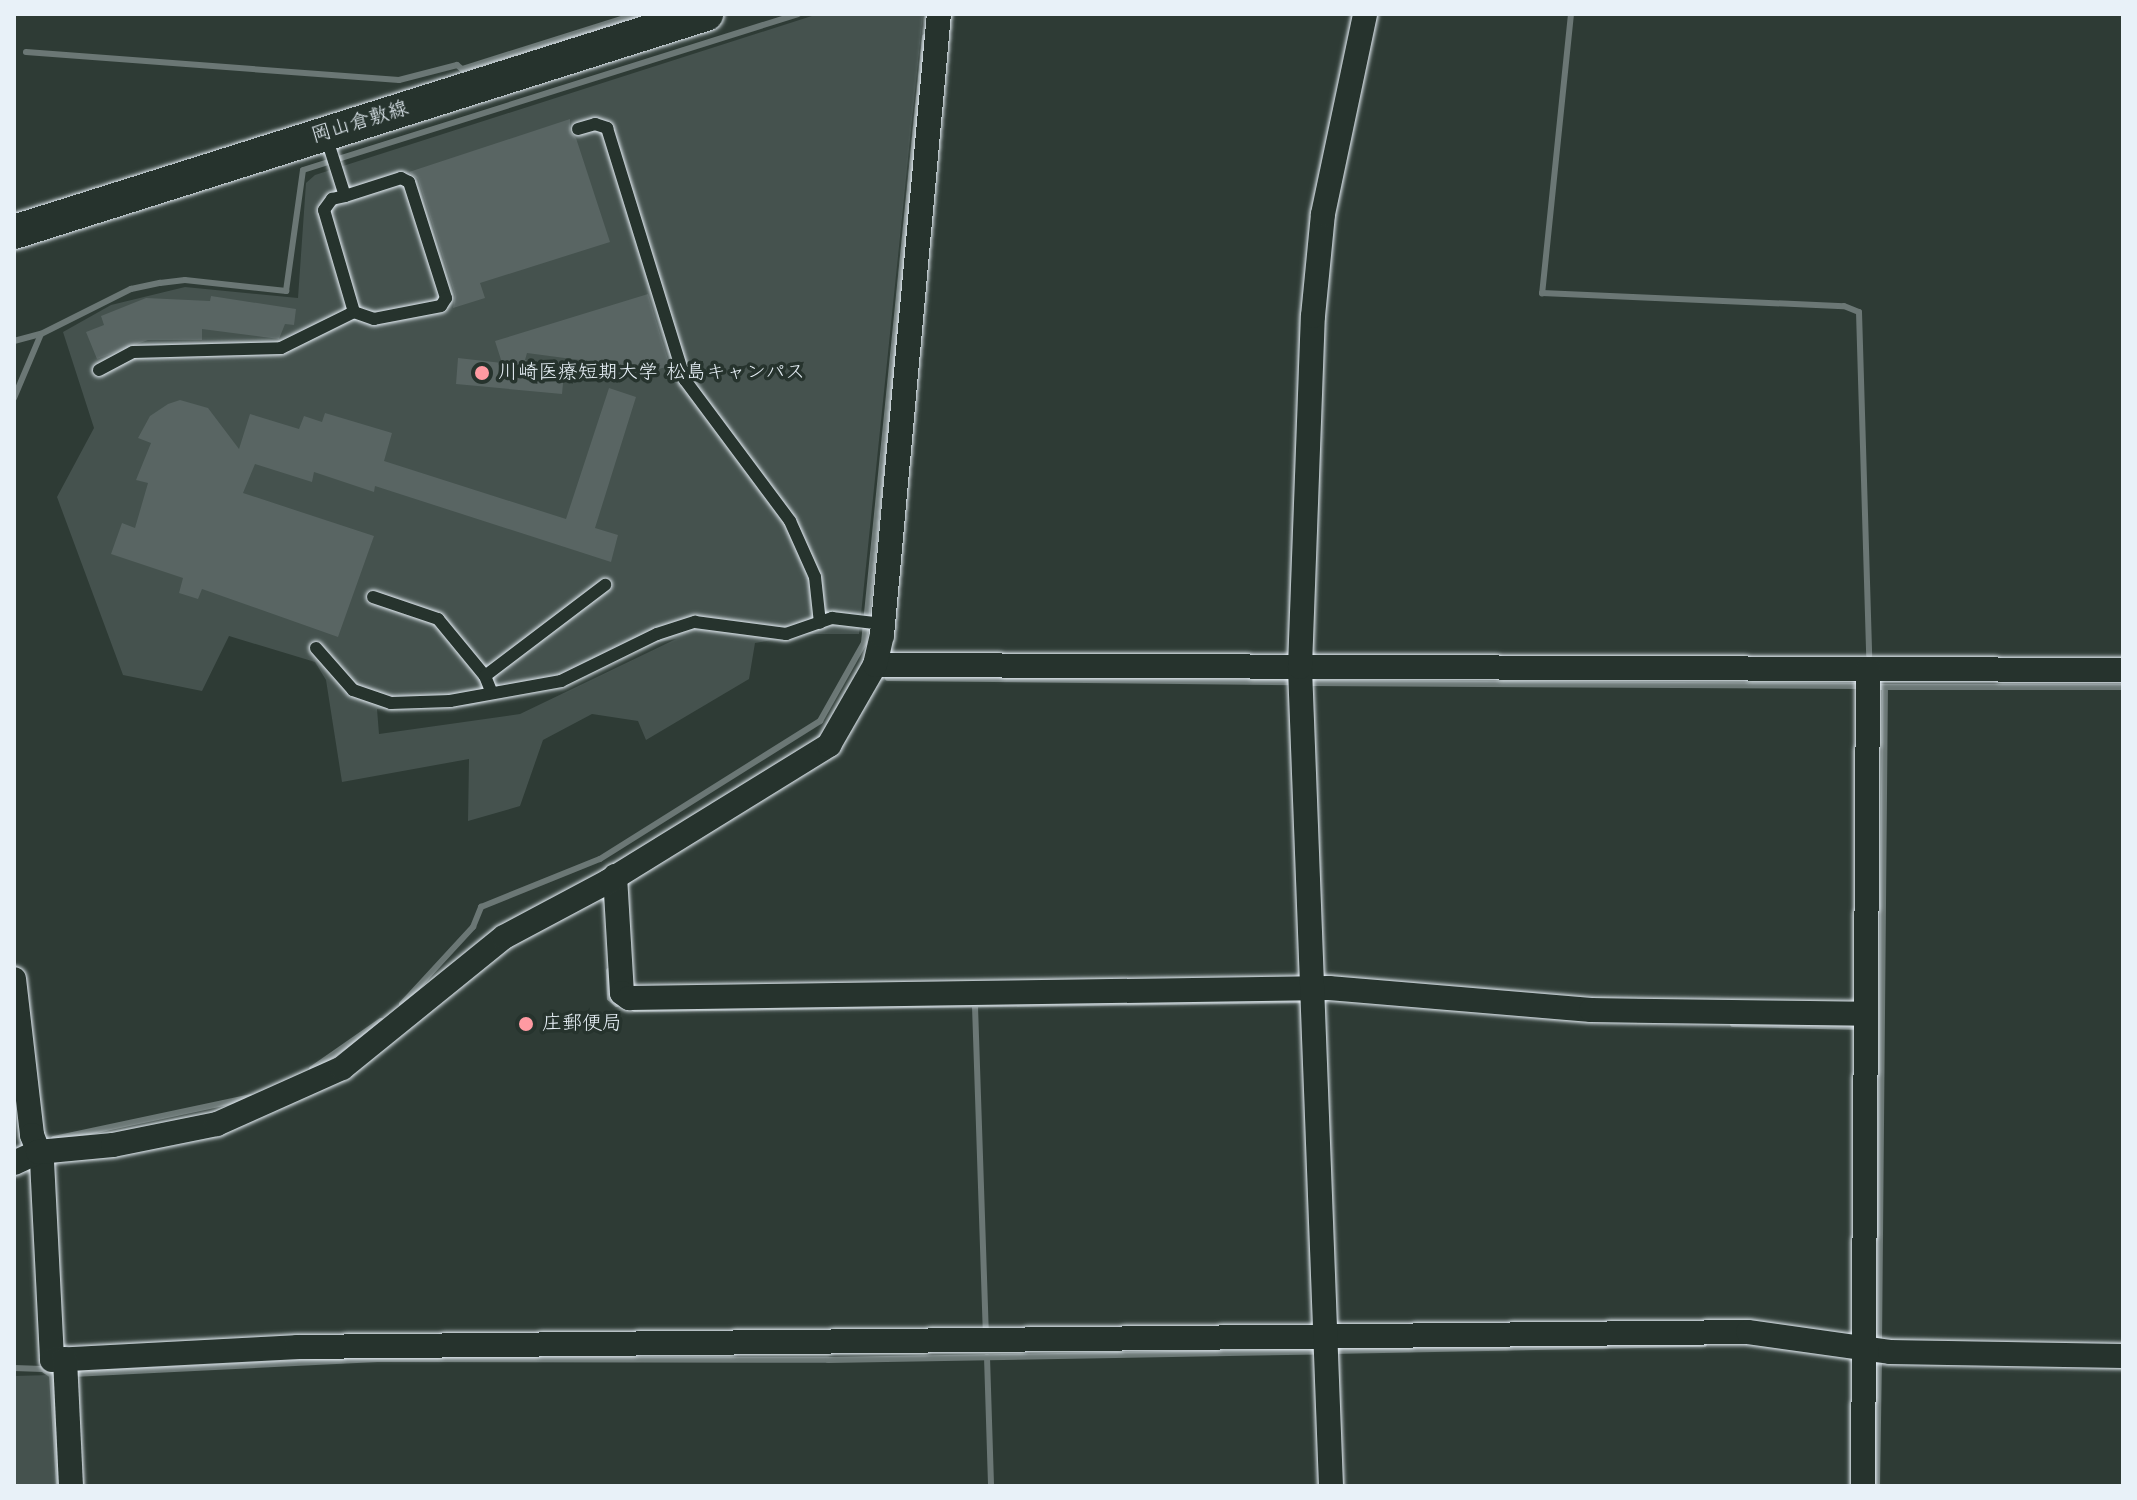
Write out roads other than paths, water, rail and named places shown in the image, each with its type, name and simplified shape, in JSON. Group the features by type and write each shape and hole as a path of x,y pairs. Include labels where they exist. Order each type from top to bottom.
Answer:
{"main road":[{"name":"岡山倉敷線","path":"14,232 328,144 706,14"}],"street":[{"path":"14,1163 38,1152 184,1133 254,1111 342,1068 504,937 609,880 829,745 875,665 872,622 939,14"},
{"path":"1331,1486 1300,678 1317,272 1323,214 1365,14"},
{"path":"875,665 1300,678 1868,680 2123,670"},
{"path":"1863,1486 1875,1350 1866,1023 1868,680"},
{"path":"609,880 622,993 629,998 1314,997 1866,1023"},
{"path":"14,979 38,1152 52,1360 66,1370 297,1347 987,1341 1325,1346 1748,1332 1875,1350 2123,1356"},
{"path":"66,1370 71,1486"}],"lane":[{"path":"578,129 595,124 607,128 685,380 790,521 815,577 820,623"},
{"path":"328,144 345,196"},
{"path":"99,370 133,352 281,348 354,312 374,319 441,306 446,298 409,182 401,178 332,199 324,210 354,312"},
{"path":"485,676 605,585"},
{"path":"373,597 438,619 485,676 492,693"},
{"path":"316,648 353,690 391,703 492,693 561,681 657,634 695,622 786,634 820,623 872,622"}],"waterway":[{"path":"26,52 399,80 457,65 462,69 638,14"},
{"path":"14,341 41,334 131,289 160,283 185,280 286,291 303,170 798,14"},
{"path":"1571,14 1542,293 1844,306 1859,312 1869,655"},
{"path":"402,1004 473,927 481,907 600,859 820,721 864,643 925,37"},
{"path":"14,398 41,334"},
{"path":"888,678 1296,682"},
{"path":"1307,683 1864,686"},
{"path":"1875,687 2123,687"},
{"path":"1879,1345 1885,689"},
{"path":"609,971 610,998 617,1004"},
{"path":"635,1009 1307,1000"},
{"path":"975,1006 986,1334"},
{"path":"312,1069 381,1021"},
{"path":"1733,1024 1862,1027"},
{"path":"54,1139 251,1097"},
{"path":"1331,1351 1704,1344"},
{"path":"72,1374 378,1359 828,1360 1320,1351"},
{"path":"1877,1486 1879,1356"},
{"path":"987,1357 991,1486"},
{"path":"14,1368 43,1369 52,1375 59,1486"}],"place":[{"name":"川崎医療短期大学 松島キャンパス","path":"482,373"},
{"name":"庄郵便局","path":"526,1024"}]}
